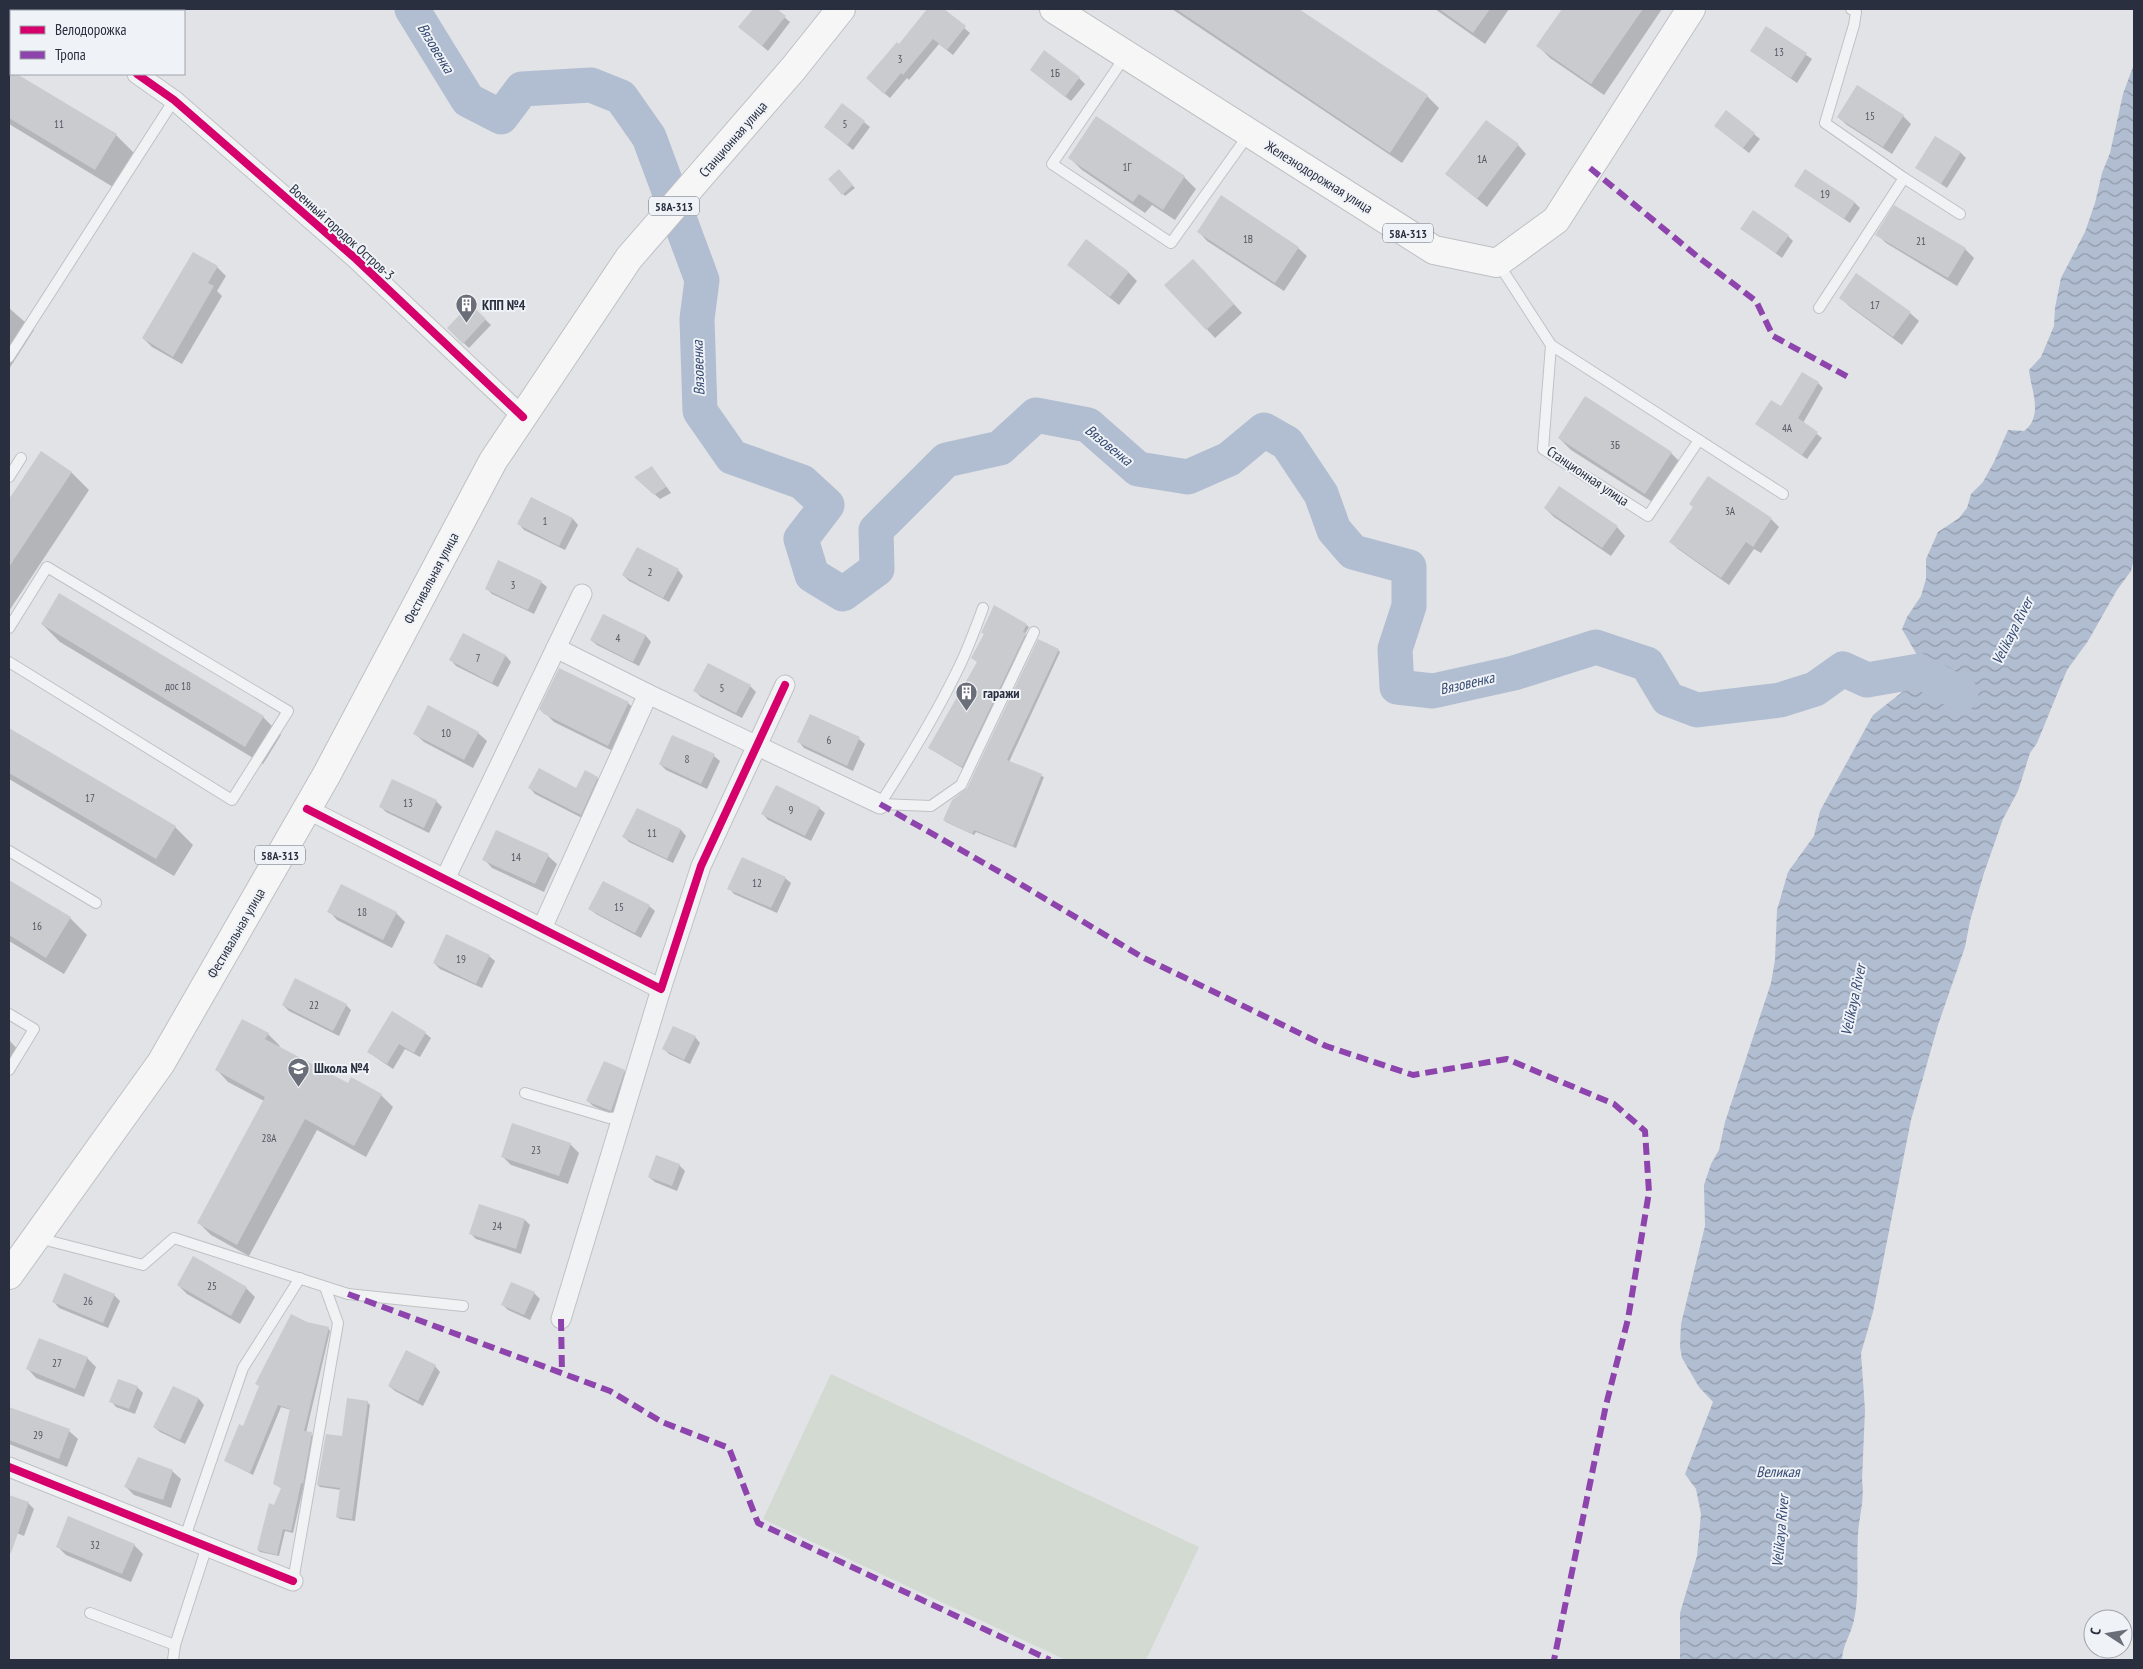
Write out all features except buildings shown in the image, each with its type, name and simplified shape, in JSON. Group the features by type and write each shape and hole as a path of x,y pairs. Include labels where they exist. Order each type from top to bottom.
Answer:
{"main road":[{"name":"Станционная улица","path":"523,416 629,258 793,70 841,9"},
{"name":"Железнодорожная улица","path":"1054,9 1434,250 1497,262"},
{"path":"1497,262 1556,220 1691,9"},
{"name":"Фестивальная улица","path":"9,1275 160,1063 306,809 494,461 523,416"}],"street":[{"name":"Военный городок Остров-3","path":"138,75 174,100 356,259 523,416"},
{"path":"445,879 582,594"},
{"path":"556,648 648,694 880,804"},
{"path":"561,1320 622,1117 701,866 785,685"},
{"path":"542,928 648,694"},
{"path":"306,809 662,989"},
{"path":"9,1467 293,1581"}],"lane":[{"path":"1852,9 1856,12 1854,26 1825,123 1960,214"},
{"path":"1126,54 1052,164 1171,243 1249,133"},
{"path":"9,357 174,100"},
{"path":"1818,308 1904,178"},
{"path":"1497,262 1551,344 1783,494"},
{"name":"Станционная улица","path":"1551,344 1543,449 1648,516 1699,440"},
{"path":"9,477 21,458"},
{"path":"9,628 47,567 288,711 232,800 9,662"},
{"path":"880,804 912,756 944,697 961,664 983,608"},
{"path":"880,804 931,806 961,785 1034,632"},
{"path":"9,851 96,902"},
{"path":"9,1014 34,1029 9,1070"},
{"path":"525,1093 609,1118 622,1117"},
{"path":"35,1238 143,1265 174,1238 348,1294 462,1306"},
{"path":"185,1537 243,1368 300,1278"},
{"path":"293,1581 338,1323 326,1286"},
{"path":"173,1660 175,1645 206,1546"},
{"path":"90,1613 175,1645"}],"shaded area":[{"path":"831,1374 1199,1547 1146,1660 1066,1660 763,1519"}],"water":[{"path":"2134,64 2134,558 2131,571 2117,590 2088,641 2067,670 2037,743 2030,753 2018,791 2003,819 1984,873 1970,921 1965,947 1938,1025 1911,1120 1873,1312 1861,1353 1865,1410 1863,1494 1858,1534 1857,1598 1853,1625 1842,1660 1680,1660 1680,1613 1697,1556 1701,1514 1696,1489 1685,1474 1713,1402 1699,1387 1682,1358 1680,1347 1681,1324 1705,1226 1704,1185 1711,1164 1719,1150 1725,1122 1771,983 1775,960 1777,910 1788,872 1814,836 1820,811 1873,715 1901,693 1919,671 1917,655 1902,629 1907,617 1921,596 1926,579 1926,559 1938,532 1959,518 1967,508 1971,494 1983,482 2008,430 2024,431 2034,418 2035,402 2029,370 2041,357 2054,326 2055,308 2061,278 2085,232 2095,203 2102,173 2110,153 2123,94"}],"waterway":[{"name":"Вязовенка","path":"412,9 468,100 501,117 522,89 591,85 621,97 649,137 702,280 697,319 700,411 732,457 802,482 827,505 801,539 812,575 843,594 877,569 876,530 946,460 1000,448 1036,415 1088,425 1138,469 1188,477 1229,459 1264,430 1287,443 1321,494 1334,530 1353,552 1409,567 1409,606 1395,649 1397,687 1433,691 1514,673 1596,647 1647,664 1668,699 1697,710 1780,700 1815,689 1843,669 1867,680 1919,671 1961,694"}],"marked path":[{"path":"1590,168 1698,257 1756,301 1773,336 1848,377"},
{"path":"880,804 1012,879 1142,957 1326,1046 1413,1075 1507,1059 1614,1104 1645,1131 1649,1192 1628,1319 1606,1405 1554,1660"},
{"path":"348,1294 610,1391 662,1422 729,1448 758,1523 1050,1660"},
{"path":"561,1319 562,1373"}],"cycle path":[{"path":"138,75 174,100 356,259 523,417"},
{"path":"307,809 661,989 701,866 785,685"},
{"path":"9,1467 293,1581"}],"place":[{"name":"КПП №4","path":"466,324"},
{"name":"гаражи","path":"967,712"},
{"name":"Школа №4","path":"298,1087"}],"water label":[{"name":"Velikaya River","path":"2012,631"},
{"name":"Velikaya River","path":"1853,1000"},
{"name":"Великая","path":"1778,1471"},
{"name":"Velikaya River","path":"1780,1531"}]}
